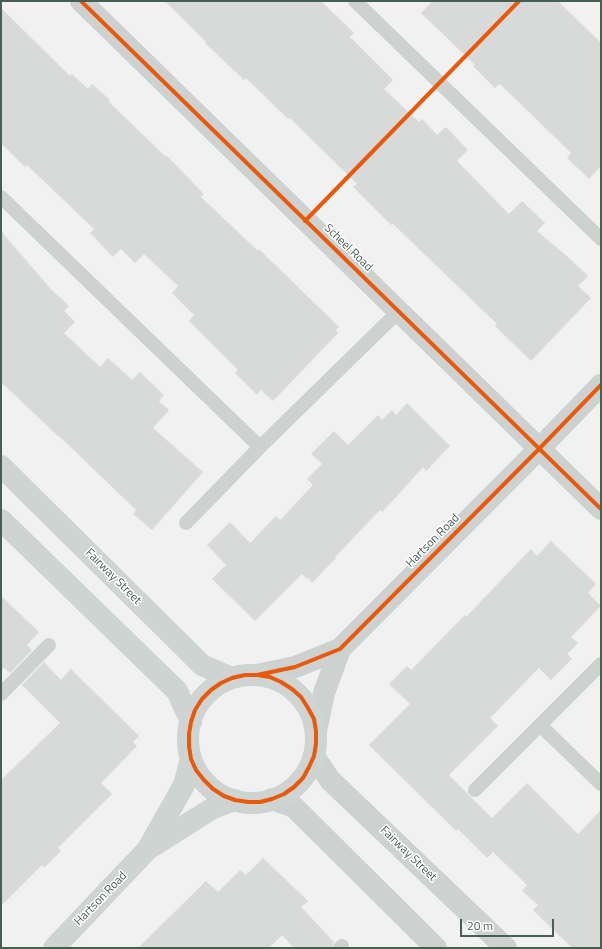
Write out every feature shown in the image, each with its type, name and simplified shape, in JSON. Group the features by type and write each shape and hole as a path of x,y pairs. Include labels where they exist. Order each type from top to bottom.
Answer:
{"street":[{"name":"Scheel Road","path":"81,1 601,509"},
{"name":"Hartson Road","path":"257,675 295,667 340,649 601,385"},
{"name":"Fairway Street","path":"1,466 202,665 232,678"},
{"path":"1,520 176,691 191,722"},
{"name":"Hartson Road","path":"316,731 324,693 340,649"},
{"path":"245,675 257,675 270,677 281,682 301,697 314,719 316,744 310,768 299,783 284,794 272,799 260,802 248,802 235,800 224,796 213,789 204,780 196,770 192,759 189,746 189,734 195,710 210,690 232,678 245,675"},
{"name":"Fairway Street","path":"314,756 330,780 506,948"},
{"name":"Hartson Road","path":"54,948 148,849 184,785 192,759"},
{"path":"272,799 294,807 436,948"},
{"name":"Hartson Road","path":"148,849 213,808 235,800"}],"lane":[{"path":"355,1 601,239"},
{"path":"1,197 260,447"},
{"path":"186,523 260,447 398,312"},
{"path":"1,694 49,645"},
{"path":"475,790 601,664"},
{"path":"540,725 601,784"}],"building":[{"path":"165,1 321,1 354,33 350,37 393,80 384,89 419,122 422,119 437,135 446,127 468,150 457,161 509,214 522,201 545,223 537,231 588,276 578,286 591,298 531,361 495,326 497,324 393,224 391,225 353,187 357,184 290,118 288,119 246,78 244,80 205,43 206,42"},
{"path":"433,1 558,1 601,43 601,166 589,179 567,158 571,153 500,84 495,88 473,66 475,65 421,13"},
{"path":"1,8 70,76 72,74 88,89 92,84 110,100 109,102 166,157 167,156 204,194 201,197 258,251 259,249 339,327 336,330 338,333 273,401 261,390 257,395 235,373 238,370 189,321 194,315 172,293 178,286 144,254 135,263 121,249 113,257 90,233 94,229 27,165 25,167 1,143"},
{"path":"1,231 49,287 69,306 64,311 75,322 64,333 100,367 108,358 132,380 140,372 164,395 159,401 169,410 153,428 203,472 152,530 133,514 136,510 1,382"},
{"path":"407,403 450,446 426,471 423,467 382,512 380,510 312,583 302,574 255,621 212,579 226,565 207,545 230,522 250,543 276,516 280,520 313,485 307,479 322,464 311,454 334,431 348,445 378,415 382,420 392,410 396,415"},
{"path":"551,541 596,584 588,593 601,606 571,637 578,643 567,654 572,659 551,680 539,668 490,718 498,726 449,775 492,818 527,783 578,834 601,810 601,948 572,948 533,910 538,905 522,891 527,885 493,852 487,858 458,829 456,831 369,745 410,704 389,684 407,666 411,670 465,615 466,617 531,549 537,556"},
{"path":"1,596 39,632 27,645 32,650 10,673 4,668 1,671"},
{"path":"44,662 61,680 71,669 139,736 133,742 137,746 101,783 112,794 58,848 61,851 44,868 42,865 1,906 1,780 60,723 22,685"},
{"path":"263,858 308,901 301,907 334,942 332,948 294,948 282,935 269,948 138,948 206,881 218,892 240,870 246,875"}],"cycle path":[{"path":"81,1 601,509"},
{"path":"305,221 519,1"},
{"path":"257,675 270,677 281,682 301,697 314,719 316,744 314,756 309,767 303,778 294,787 284,794 272,799 260,802 248,802 235,800 224,796 213,789 196,770 191,759 189,746 191,722 195,710 202,699 211,690 232,678 245,675 257,675 295,667 340,649 601,385"}]}
